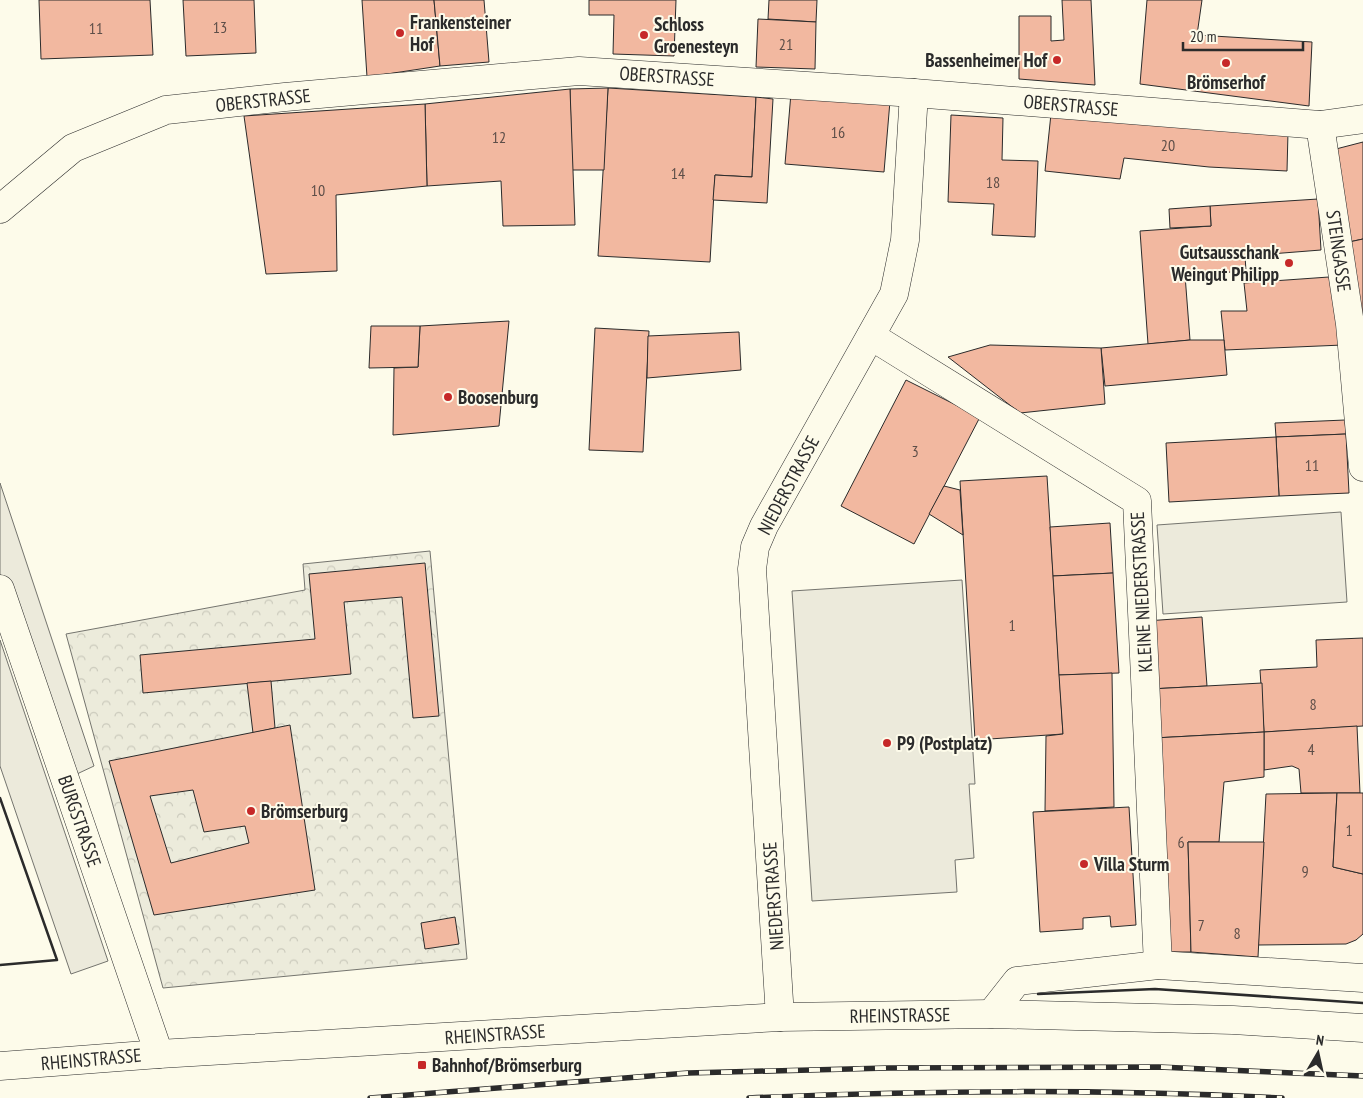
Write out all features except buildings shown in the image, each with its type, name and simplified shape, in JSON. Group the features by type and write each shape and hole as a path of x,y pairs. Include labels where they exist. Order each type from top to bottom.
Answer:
{"street":[{"name":"OBERSTRASSE","path":"0,209 73,148 166,110 579,70 914,93 1320,125 1363,119"},
{"name":"NIEDERSTRASSE","path":"780,1017 752,569 755,547 764,526 894,294 905,240 914,93"},
{"name":"STEINGASSE","path":"1320,125 1350,324 1363,467"},
{"name":"KLEINE NIEDERSTRASSE","path":"871,336 1137,501 1158,965"},
{"name":"BURGSTRASSE","path":"0,589 159,1054"},
{"path":"991,1014 1017,981 1158,965 1363,978"},
{"name":"RHEINSTRASSE","path":"0,1066 159,1054 780,1017 991,1014 1234,1020 1363,1028"}],"green space":[{"path":"430,551 467,959 163,988 66,634 305,590 303,564"}],"shaded area":[{"path":"0,483 94,766 64,780 0,578"},
{"path":"1341,512 1347,602 1163,614 1157,525"},
{"name":"P9 (Postplatz)","path":"962,580 975,784 969,784 974,858 955,860 957,892 812,901 792,591"},
{"path":"0,640 108,961 71,974 0,766"}],"railway":[{"path":"370,1098 688,1073 888,1068 1159,1067 1363,1076"},
{"path":"749,1098 949,1092 1149,1093 1282,1098"}],"wall":[{"path":"0,798 57,960 0,965"},
{"path":"1038,994 1155,989 1363,1003"}],"place":[{"name":"Frankensteiner Hof","path":"400,33"},
{"name":"Schloss Groenesteyn","path":"644,35"},
{"name":"Bassenheimer Hof","path":"1057,60"},
{"name":"Brömserhof","path":"1226,63"},
{"name":"Gutsausschank Weingut Philipp","path":"1289,263"},
{"name":"Boosenburg","path":"448,397"},
{"name":"P9 (Postplatz)","path":"887,743"},
{"name":"Brömserburg","path":"251,811"},
{"name":"Villa Sturm","path":"1084,864"},
{"name":"Bahnhof/Brömserburg","path":"422,1065"}]}
